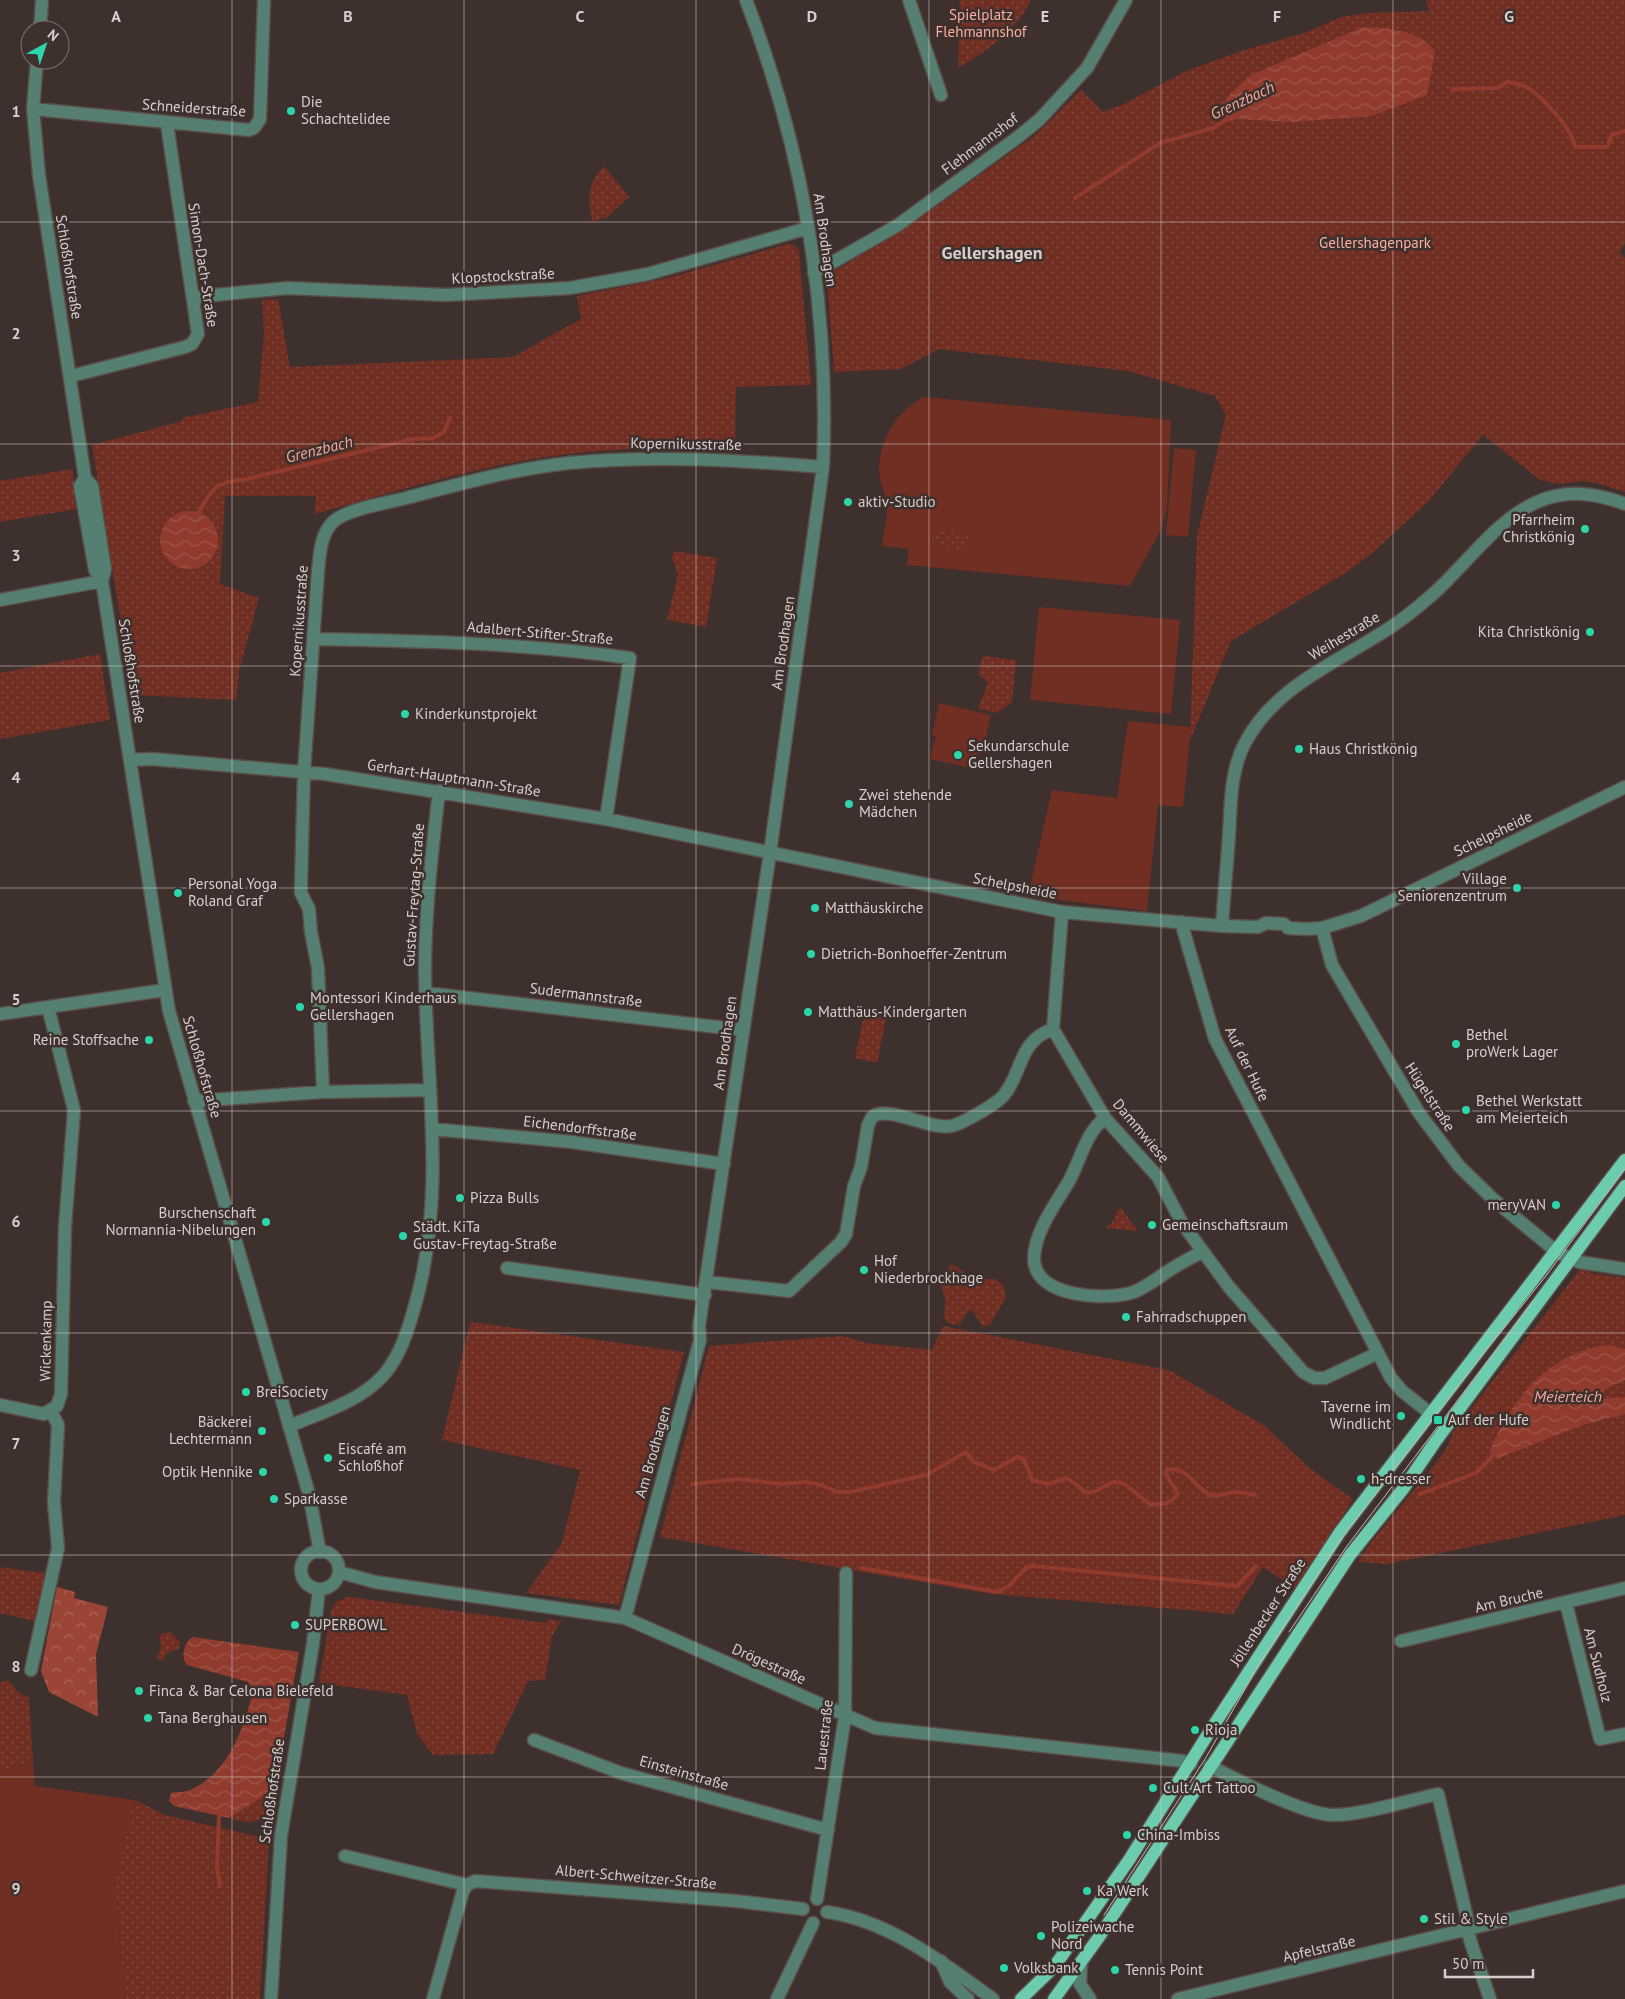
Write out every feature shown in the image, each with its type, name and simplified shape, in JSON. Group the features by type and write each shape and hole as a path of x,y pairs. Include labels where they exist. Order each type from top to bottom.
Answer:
{"main road":[{"name":"Jöllenbecker Straße","path":"1021,1999 1058,1962 1129,1860 1210,1731 1330,1547 1430,1414 1557,1252 1625,1160"},
{"path":"1054,1999 1081,1964 1350,1555 1403,1489 1435,1442 1625,1186"}],"street":[{"path":"41,20 42,0"},
{"name":"Schneiderstraße","path":"33,109 167,124 249,130 258,124 260,119 264,0"},
{"name":"Am Brodhagen","path":"625,1618 700,1340 699,1326 770,853 822,467 823,367 808,228 788,129 746,0"},
{"path":"909,0 941,95"},
{"name":"Flehmannshof","path":"814,273 898,225 1039,120 1087,68 1126,0"},
{"name":"Schloßhofstraße","path":"36,70 33,109 43,206 71,376 84,478 92,486 105,569 102,581 165,990 194,1101 309,1494 320,1552"},
{"name":"Simon-Dach-Straße","path":"71,376 192,344 198,334 167,124"},
{"name":"Klopstockstraße","path":"194,297 245,290 288,288 446,295 570,288 648,274 808,228"},
{"name":"Kopernikusstraße","path":"323,1092 318,968 309,909 301,893 301,884 304,772 318,571 324,536 333,522 353,512 439,489 567,463 636,458 695,458 822,467"},
{"name":"Weihestraße","path":"1222,926 1236,769 1250,736 1274,705 1310,675 1383,633 1415,609 1455,574 1504,523 1522,510 1540,501 1572,493 1592,494 1625,504"},
{"path":"0,600 102,581"},
{"name":"Adalbert-Stifter-Straße","path":"314,639 441,641 562,649 630,658 606,819"},
{"name":"Gerhart-Hauptmann-Straße","path":"130,760 152,759 304,772 439,791 606,819 770,853"},
{"name":"Schelpsheide","path":"770,853 1062,912 1222,926 1258,926 1265,931 1283,932 1288,928 1322,928 1361,916 1625,787"},
{"name":"Gustav-Freytag-Straße","path":"289,1426 358,1395 380,1378 393,1362 414,1308 430,1236 434,1171 426,993 426,916 439,791"},
{"path":"507,1268 706,1288 782,1292 794,1288 844,1238 868,1125 872,1117 884,1114 945,1126 957,1124 1004,1095 1029,1046 1042,1034 1053,1029 1062,912"},
{"name":"Auf der Hufe","path":"1181,922 1215,1039 1396,1385 1430,1414"},
{"name":"Hügelstraße","path":"1322,928 1332,965 1392,1068 1432,1130 1480,1187 1557,1252"},
{"path":"0,1014 165,990"},
{"name":"Sudermannstraße","path":"426,993 743,1030"},
{"name":"Wickenkamp","path":"48,1007 74,1110 64,1234 62,1382 57,1406 51,1411"},
{"name":"Dammwiese","path":"1053,1029 1106,1118 1158,1177 1179,1220 1229,1287 1299,1368 1309,1376 1319,1379 1325,1378 1378,1353"},
{"path":"194,1101 323,1092 430,1090"},
{"path":"1106,1118 1097,1125 1088,1140 1076,1168 1051,1211 1038,1241 1034,1259 1041,1277 1055,1287 1084,1296 1123,1294 1140,1289 1203,1252"},
{"name":"Eichendorffstraße","path":"432,1129 572,1142 724,1164"},
{"path":"1557,1252 1572,1259 1625,1269"},
{"path":"0,1405 36,1414 51,1411 58,1425 54,1502 58,1548 32,1670"},
{"path":"320,1552 332,1556 337,1563 338,1572 334,1583 319,1589 306,1583 301,1569 306,1557 320,1552"},
{"name":"Drögestraße","path":"338,1572 375,1582 625,1618 875,1728 1184,1761 1191,1764"},
{"name":"Lauestraße","path":"817,1899 845,1716 846,1573"},
{"name":"Am Bruche","path":"1401,1641 1625,1588"},
{"name":"Schloßhofstraße","path":"271,1999 281,1836 313,1644 319,1589"},
{"name":"Am Sudholz","path":"1566,1603 1600,1740 1625,1734"},
{"name":"Einsteinstraße","path":"534,1740 629,1775 828,1830"},
{"path":"1210,1766 1297,1805 1327,1815 1346,1814 1438,1794 1468,1930 1490,1999"},
{"name":"Albert-Schweitzer-Straße","path":"345,1856 467,1885 480,1881 752,1903 803,1909"},
{"path":"433,1999 463,1892 467,1885"},
{"name":"Apfelstraße","path":"1178,1999 1625,1891"},
{"path":"817,1899 825,1904 827,1912 822,1921 813,1923 805,1918 803,1909 808,1901 817,1899"},
{"path":"827,1912 843,1914 888,1932 941,1961 993,1999"},
{"path":"777,1999 813,1923"},
{"path":"941,1961 945,1976 968,1999"},
{"path":"1081,1964 1080,1984 1090,1999"}],"green space":[{"name":"Spielplatz Flehmannshof","path":"960,0 1031,0 1018,20 1000,39 958,68"},
{"name":"Gellershagenpark","path":"1426,0 1625,0 1625,244 1619,252 1625,258 1625,492 1583,481 1558,484 1540,480 1483,435 1429,501 1371,554 1347,572 1231,641 1190,740 1197,536 1226,415 1215,396 1128,371 939,349 901,369 834,372 827,279 833,272 906,228 1034,136 1081,90 1103,112 1122,105 1186,71 1241,51 1307,32 1341,17 1367,13 1429,11"},
{"path":"604,166 629,197 606,218 592,221 590,192 594,179"},
{"path":"788,244 794,245 799,251 811,385 736,387 735,452 642,449 610,450 548,457 465,473 314,514 316,496 225,496 220,584 259,598 239,671 236,700 133,695 92,445 182,421 182,418 258,402 264,334 262,300 278,299 290,367 513,357 581,319 577,296 668,278"},
{"path":"924,397 1171,420 1167,508 1161,530 1130,586 907,565 909,549 882,546 887,503 879,475 882,448 891,427 898,418 914,403"},
{"path":"1174,448 1196,450 1188,537 1166,535"},
{"path":"72,469 77,509 0,522 0,481"},
{"path":"938,531 969,534 967,550 932,546 934,534"},
{"path":"674,551 717,558 706,627 667,620 678,574 672,558"},
{"path":"1039,607 1180,620 1171,714 1030,700"},
{"path":"100,654 110,720 0,739 0,673"},
{"path":"983,656 1016,660 1012,702 997,713 978,709 988,683 978,674"},
{"path":"939,703 991,715 984,745 981,745 975,769 930,759 936,736 932,735"},
{"path":"1128,721 1191,727 1183,807 1158,805 1147,911 1028,896 1052,790 1117,798"},
{"path":"864,1014 886,1019 877,1063 855,1058"},
{"path":"1120,1207 1138,1231 1106,1228 1112,1223"},
{"path":"951,1264 975,1279 996,1279 1003,1285 1006,1297 990,1325 983,1327 973,1311 969,1310 959,1325 945,1320 945,1299 941,1283"},
{"path":"1581,1268 1590,1269 1590,1273 1625,1278 1625,1515 1387,1564 1358,1562 1376,1536 1446,1449 1453,1432"},
{"path":"470,1322 684,1352 619,1605 526,1593 562,1543 580,1470 442,1440"},
{"path":"943,1326 1169,1370 1265,1426 1309,1468 1353,1499 1296,1589 1263,1567 1233,1614 992,1594 660,1537 709,1346 842,1336 867,1343 932,1350"},
{"path":"0,1567 49,1574 38,1622 0,1613"},
{"path":"57,1587 75,1592 74,1598 108,1607 96,1654 98,1717 49,1692 41,1671"},
{"path":"349,1597 547,1623 547,1619 561,1621 552,1636 545,1680 528,1681 493,1754 433,1755 417,1734 407,1695 319,1683 331,1611 337,1601"},
{"path":"170,1632 180,1642 179,1649 168,1652 162,1661 157,1658 161,1646 159,1638 161,1634"},
{"path":"8,1680 19,1693 29,1698 33,1761 0,1772 0,1683"},
{"path":"33,1761 35,1786 135,1800 115,1883 125,1999 0,1999 0,1772"},
{"path":"275,1789 272,1815 249,1823 229,1818"},
{"path":"135,1800 165,1815 269,1839 260,1999 125,1999 115,1883"}],"water":[{"path":"1363,27 1402,31 1412,34 1429,44 1435,51 1427,95 1371,116 1292,122 1236,119 1226,122 1222,106 1230,94 1253,74"},
{"path":"189,511 200,513 213,524 218,540 216,551 205,564 189,569 178,567 165,556 160,540 162,529 173,516"},
{"name":"Meierteich","path":"1608,1345 1625,1349 1625,1380 1607,1388 1601,1394 1602,1399 1625,1397 1625,1414 1586,1424 1498,1459 1489,1453 1508,1415 1534,1382 1550,1368 1568,1357 1587,1349"},
{"path":"193,1637 299,1652 275,1789 229,1818 174,1806 169,1801 171,1793 188,1791 215,1773 232,1749 239,1735 253,1692 248,1682 187,1665 183,1654 187,1642"}],"waterway":[{"name":"Grenzbach","path":"1452,89 1498,88 1507,82 1527,87 1552,109 1569,132 1575,147 1607,147 1612,135 1625,131"},
{"name":"Grenzbach","path":"1075,198 1160,143 1213,128 1229,118"},
{"name":"Grenzbach","path":"198,513 213,490 222,484 413,439 433,438 444,432 450,418"},
{"path":"692,1484 739,1479 781,1484 805,1482 818,1484 838,1492 850,1492 926,1475 966,1452 974,1462 994,1470 1017,1457 1024,1459 1032,1480 1048,1484 1067,1478 1087,1493 1094,1492 1113,1482 1123,1483 1151,1505 1168,1503 1178,1495 1167,1476 1168,1469 1175,1469 1186,1474 1211,1495 1218,1496 1235,1492 1255,1495"},
{"path":"1420,1494 1476,1473 1496,1453"},
{"path":"862,1568 998,1592 1009,1586 1027,1567 1033,1566 1237,1586 1256,1566"},
{"path":"219,1816 217,1867 220,1886"}],"tram line":[{"path":"1104,1915 1205,1759 1261,1661 1343,1536 1487,1349 1546,1276 1625,1169"},
{"path":"1289,1632 1347,1546 1534,1300"}],"place":[{"name":"Die Schachtelidee","path":"291,111"},
{"name":"aktiv-Studio","path":"848,502"},
{"name":"Pfarrheim Christkönig","path":"1585,529"},
{"name":"Kita Christkönig","path":"1590,632"},
{"name":"Kinderkunstprojekt","path":"405,714"},
{"name":"Haus Christkönig","path":"1299,749"},
{"name":"Sekundarschule Gellershagen","path":"958,755"},
{"name":"Zwei stehende Mädchen","path":"849,804"},
{"name":"Village Seniorenzentrum","path":"1517,888"},
{"name":"Personal Yoga Roland Graf","path":"178,893"},
{"name":"Matthäuskirche","path":"815,908"},
{"name":"Dietrich-Bonhoeffer-Zentrum","path":"811,954"},
{"name":"Montessori Kinderhaus Gellershagen","path":"300,1007"},
{"name":"Matthäus-Kindergarten","path":"808,1012"},
{"name":"Reine Stoffsache","path":"149,1040"},
{"name":"Bethel proWerk Lager","path":"1456,1044"},
{"name":"Bethel Werkstatt am Meierteich","path":"1466,1110"},
{"name":"Pizza Bulls","path":"460,1198"},
{"name":"meryVAN","path":"1556,1205"},
{"name":"Burschenschaft Normannia-Nibelungen","path":"266,1222"},
{"name":"Gemeinschaftsraum","path":"1152,1225"},
{"name":"Städt. KiTa Gustav-Freytag-Straße","path":"403,1236"},
{"name":"Hof Niederbrockhage","path":"864,1270"},
{"name":"Fahrradschuppen","path":"1126,1317"},
{"name":"BreiSociety","path":"246,1392"},
{"name":"Taverne im Windlicht","path":"1401,1416"},
{"name":"Auf der Hufe","path":"1438,1420"},
{"name":"Bäckerei Lechtermann","path":"262,1431"},
{"name":"Eiscafé am Schloßhof","path":"328,1458"},
{"name":"Optik Hennike","path":"263,1472"},
{"name":"h-dresser","path":"1361,1479"},
{"name":"Sparkasse","path":"274,1499"},
{"name":"SUPERBOWL","path":"295,1625"},
{"name":"Finca & Bar Celona Bielefeld","path":"139,1691"},
{"name":"Tana Berghausen","path":"148,1718"},
{"name":"Rioja","path":"1195,1730"},
{"name":"Cult Art Tattoo","path":"1153,1788"},
{"name":"China-Imbiss","path":"1127,1835"},
{"name":"Ka Werk","path":"1087,1891"},
{"name":"Stil & Style","path":"1424,1919"},
{"name":"Polizeiwache Nord","path":"1041,1936"},
{"name":"Volksbank","path":"1004,1968"},
{"name":"Tennis Point","path":"1115,1970"}],"district":[{"name":"Gellershagen","path":"992,253"}]}
